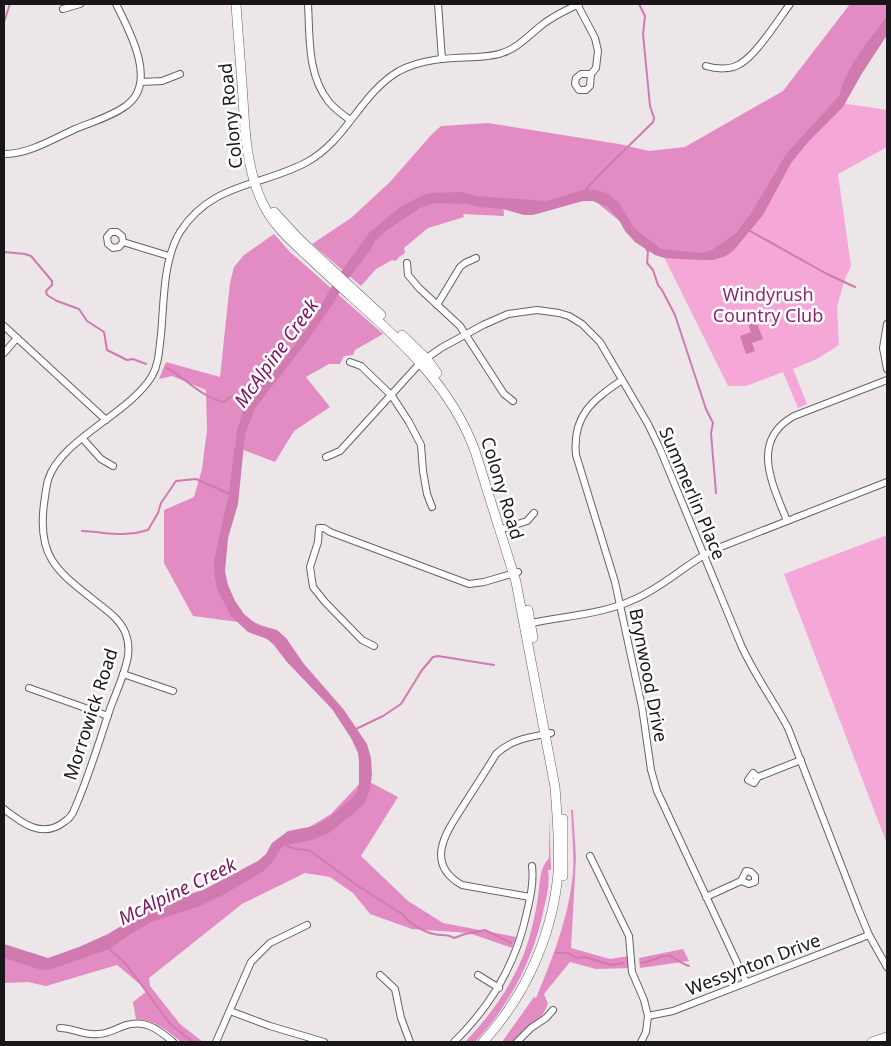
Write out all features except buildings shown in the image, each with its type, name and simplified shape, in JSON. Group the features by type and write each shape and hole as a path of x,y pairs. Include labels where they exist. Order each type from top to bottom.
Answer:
{"main road":[{"name":"Colony Road","path":"236,4 249,165 262,188 274,217 424,360 450,390 474,431 528,624 560,788 562,889 550,940 524,996 516,1010 490,1042"},
{"name":"Colony Road","path":"242,4 251,139 257,181"},
{"name":"Colony Road","path":"483,1042 519,995 544,939 556,888 561,841"},
{"path":"872,1042 887,1036"}],"street":[{"path":"63,9 80,4"},
{"path":"4,154 28,150 121,110 135,97 141,82 138,57 116,4"},
{"path":"308,4 312,61 317,82 330,102 350,120"},
{"path":"438,4 442,59"},
{"path":"578,4 595,38 598,50 596,68 591,74"},
{"name":"Morrowick Road","path":"4,809 27,826 39,829 57,827 69,818 74,811 123,674 128,653 127,638 124,630 114,616 60,572 47,550 42,532 46,487 50,474 61,457 124,406 146,384 155,370 158,359 169,256 182,230 205,204 225,193 294,168 313,158 332,142 381,85 395,73 412,65 442,59 502,53 518,45 554,16 578,4"},
{"path":"706,66 721,69 739,65 752,54 790,4"},
{"path":"141,82 162,81 180,74"},
{"path":"123,242 169,256"},
{"path":"437,305 460,267 465,262 476,258"},
{"path":"407,264 408,275 460,326 504,394 513,401"},
{"name":"Summerlin Place","path":"326,457 340,451 424,360 483,325 508,314 538,310 558,313 582,324 596,336 660,450 745,654 777,706 788,728 869,935 887,967"},
{"path":"887,324 883,348 887,369"},
{"path":"4,326 106,420"},
{"path":"4,353 17,338"},
{"path":"350,362 360,366 392,396 409,422 421,445 427,494 432,507"},
{"name":"Brynwood Drive","path":"622,380 597,397 586,410 578,427 575,446 610,561 642,707 654,781 660,800 746,982"},
{"path":"787,521 771,480 768,464 768,450 777,431 790,418 887,380"},
{"path":"83,439 101,459 113,466"},
{"path":"528,624 620,606 648,593 704,555 887,482"},
{"path":"502,529 527,521 534,513"},
{"path":"374,646 362,640 313,587 310,567 318,542 319,528 324,528 339,536 469,584 484,582 515,573"},
{"path":"123,674 173,691"},
{"path":"29,688 108,716"},
{"path":"530,897 462,885 456,882 446,871 441,855 443,839 496,754 506,745 516,741 549,734"},
{"path":"758,777 801,760"},
{"path":"590,856 629,936 632,972 644,1000 648,1016 646,1032 642,1042"},
{"path":"454,1042 463,1034 498,988 517,950 532,886 532,866"},
{"path":"706,897 741,881"},
{"path":"216,1042 245,973 256,954 270,943 307,925"},
{"name":"Wessynton Drive","path":"648,1016 673,1011 869,935"},
{"path":"380,975 395,989 401,1018 410,1042"},
{"path":"478,975 498,988"},
{"path":"517,1042 531,1028 546,1018 552,1010"},
{"path":"230,1011 270,1026 324,1042"},
{"path":"60,1028 96,1035 129,1024 145,1024 156,1028 173,1042"}],"green space":[{"name":"Windyrush Country Club","path":"841,103 887,110 887,147 838,174 851,266 837,307 839,345 817,359 793,369 807,404 798,408 783,372 746,386 728,386 661,251 788,163"},
{"path":"887,535 887,844 784,574"}],"shaded area":[{"path":"850,4 887,4 887,27 841,103 788,163 773,193 718,254 676,256 649,245 595,201 503,202 504,216 463,214 464,217 428,228 404,248 405,253 396,261 392,260 376,269 361,286 312,244 351,218 390,182 441,126 488,123 619,144 649,151 685,147 783,91"},
{"path":"887,16 887,35 843,107 808,142 791,163 763,215 734,250 726,256 713,260 700,260 664,258 655,255 635,242 608,207 593,201 583,201 533,215 524,215 503,209 478,207 468,204 434,203 420,208 387,230 375,241 304,345 256,407 245,434 238,504 228,538 225,571 228,585 235,601 244,614 256,624 277,630 286,638 304,664 344,710 367,744 371,758 372,775 366,801 329,833 312,840 286,845 281,848 272,863 262,872 223,895 200,906 151,922 109,949 49,970 42,970 4,958 4,944 48,958 108,934 136,917 177,898 203,890 258,861 266,854 272,843 288,831 314,826 327,819 357,792 359,761 358,753 351,738 332,709 286,661 274,645 267,639 248,632 231,616 218,591 214,561 229,492 237,431 244,407 289,353 314,318 336,279 369,233 400,207 431,193 463,192 476,196 547,201 586,189 604,192 611,196 619,203 634,228 661,249 700,253 712,250 736,233 750,215 787,153 840,95 852,65"},
{"path":"274,234 289,251 383,334 355,350 353,355 344,356 340,364 329,364 306,377 330,407 294,431 275,462 241,449 218,574 238,615 261,625 193,616 164,563 164,510 194,497 202,469 207,430 206,390 172,376 159,379 166,362 220,377 230,283 234,267 244,255"},
{"path":"756,321 763,339 752,343 755,351 746,354 740,336 751,332 748,324"},
{"path":"364,779 398,797 361,856 408,901 443,923 516,937 512,948 469,933 412,929 370,914 353,893 330,877 305,873 242,904 149,978 150,986 180,1024 203,1042 181,1042 155,1024 136,1019 133,1002 146,992 141,985 117,965 46,986 28,982 4,983 4,952 56,966 248,872 288,840 331,814"},
{"path":"571,810 573,810 576,858 571,948 610,959 629,956 630,968 596,969 570,962 544,994 548,1004 542,1016 514,1042 502,1042 534,997 536,998 564,921 573,872"},
{"path":"549,815 551,870 548,870 547,894 534,945 510,997 488,1028 475,1042 465,1042 494,1008 510,983 523,956 534,920 542,871 549,858"},
{"path":"683,949 689,961 640,968 639,958"}],"waterway":[{"path":"4,22 10,4"},
{"path":"586,189 653,122 643,34 645,16 639,4"},
{"path":"750,231 827,274 855,287"},
{"path":"646,248 648,252 647,263 653,270 658,285 675,315 706,409 713,423 711,433 716,493"},
{"path":"4,252 31,256 52,281 52,285 46,291 47,295 79,309 87,321 104,332 107,350 127,360 133,359 146,364"},
{"name":"McAlpine Creek","path":"166,368 210,397 225,402 229,397 235,397 244,407"},
{"path":"82,531 131,534 148,530 158,513 161,503 176,481 196,479 230,494"},
{"path":"356,729 383,716 401,704 422,670 433,657 438,656 494,665"},
{"path":"285,845 295,849 309,850 358,886 402,914 412,924 425,931 454,938 485,930 511,943"},
{"path":"108,948 126,964 171,1025 193,1042"},
{"path":"556,953 568,953 577,958 585,957 611,965 623,963"},
{"path":"641,963 670,956 689,966"}]}
